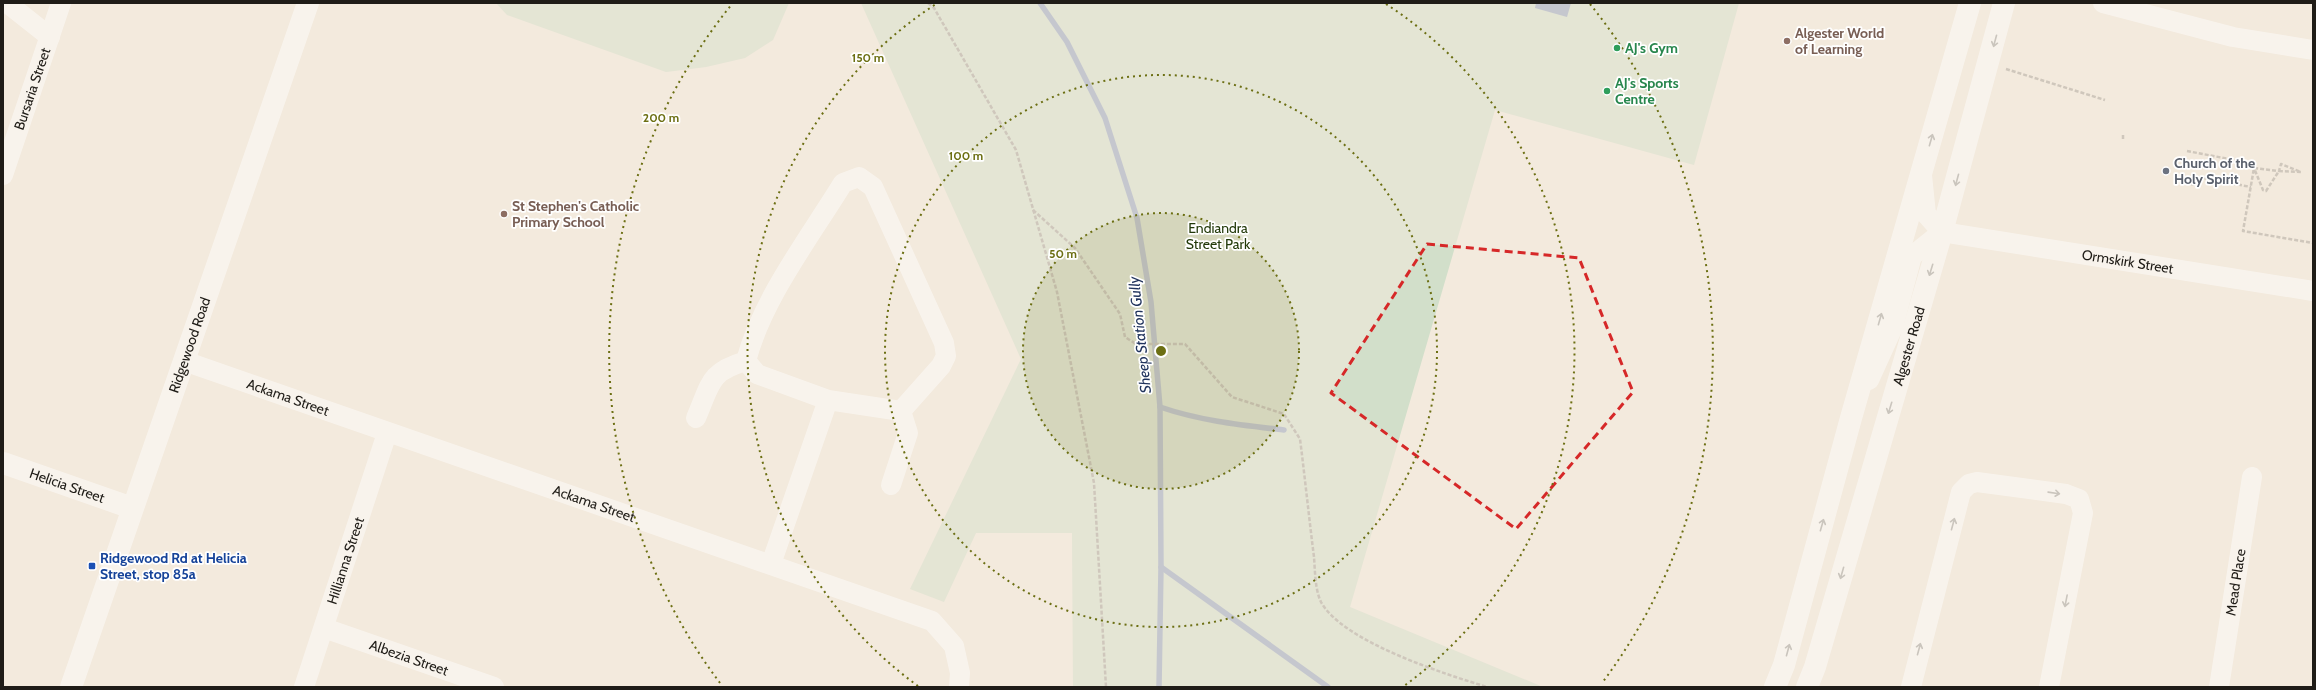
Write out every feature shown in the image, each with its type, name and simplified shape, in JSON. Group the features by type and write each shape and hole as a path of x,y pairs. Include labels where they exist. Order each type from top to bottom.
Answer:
{"main road":[{"name":"Ridgewood Road","path":"71,687 308,3"},
{"path":"1775,687 1784,664 1851,418 1970,3"},
{"name":"Algester Road","path":"1807,687 1815,667 1942,232 2004,3"},
{"name":"Helicia Street","path":"3,463 132,508"}],"street":[{"path":"7,3 50,37"},
{"name":"Bursaria Street","path":"3,175 62,3"},
{"path":"2103,3 2233,37 2313,50"},
{"path":"1851,418 1894,327 1912,256 1942,232 1926,214 1922,172"},
{"path":"746,361 751,343 768,304 844,183 859,177 873,187 944,343 946,356 941,366 901,410"},
{"name":"Ormskirk Street","path":"1942,232 2313,291"},
{"name":"Ackama Street","path":"184,361 387,434 771,564 932,621 954,646 960,673 960,687"},
{"path":"746,361 757,374 828,400 901,410"},
{"path":"696,418 713,378 726,367 746,361"},
{"path":"771,564 828,400"},
{"path":"891,485 908,433 901,410"},
{"name":"Hillianna Street","path":"304,687 387,434"},
{"name":"Mead Place","path":"2219,687 2252,478"},
{"path":"1911,687 1961,492 1969,484 1977,482 2066,494 2079,499 2084,513 2049,687"},
{"name":"Albezia Street","path":"324,628 494,687"}],"path":[{"path":"928,3 934,8 1016,150 1057,292 1094,483 1106,687"},
{"path":"2005,68 2105,100"},
{"path":"2187,151 2229,159 2254,168 2279,171 2301,172 2281,164 2279,171 2266,191 2263,190 2254,168"},
{"path":"2254,168 2243,231 2313,243"},
{"path":"2191,184 2196,185 2198,177 2251,187"},
{"path":"1034,210 1075,248 1120,314 1125,337 1136,344 1185,344 1232,397 1284,414 1293,425 1300,439 1316,579 1321,602 1340,623 1363,639 1452,676 1487,687"}],"highlighted area":[{"path":"1427,244 1579,258 1633,392 1516,529 1331,393"}],"green space":[{"path":"496,3 789,3 773,40 745,58 706,67 666,72 507,15"},
{"name":"Endiandra Street Park","path":"861,3 1739,3 1694,165 1495,110 1350,607 1543,687 1073,687 1072,533 976,533 944,602 910,589 1021,359"}],"water":[{"path":"1536,3 1571,3 1567,17 1535,8"}],"waterway":[{"name":"Sheep Station Gully","path":"1040,3 1067,42 1105,118 1137,218 1151,302 1160,407 1161,567 1159,687"},
{"path":"1160,407 1206,419 1284,430"},
{"path":"1161,567 1328,687"}],"place":[{"name":"Algester World of Learning","path":"1787,41"},
{"name":"AJ's Gym","path":"1617,48"},
{"name":"AJ's Sports Centre","path":"1607,91"},
{"name":"Church of the Holy Spirit","path":"2166,171"},
{"name":"St Stephen's Catholic Primary School","path":"504,214"},
{"name":"Ridgewood Rd at Helicia Street, stop 85a","path":"92,566"}]}
